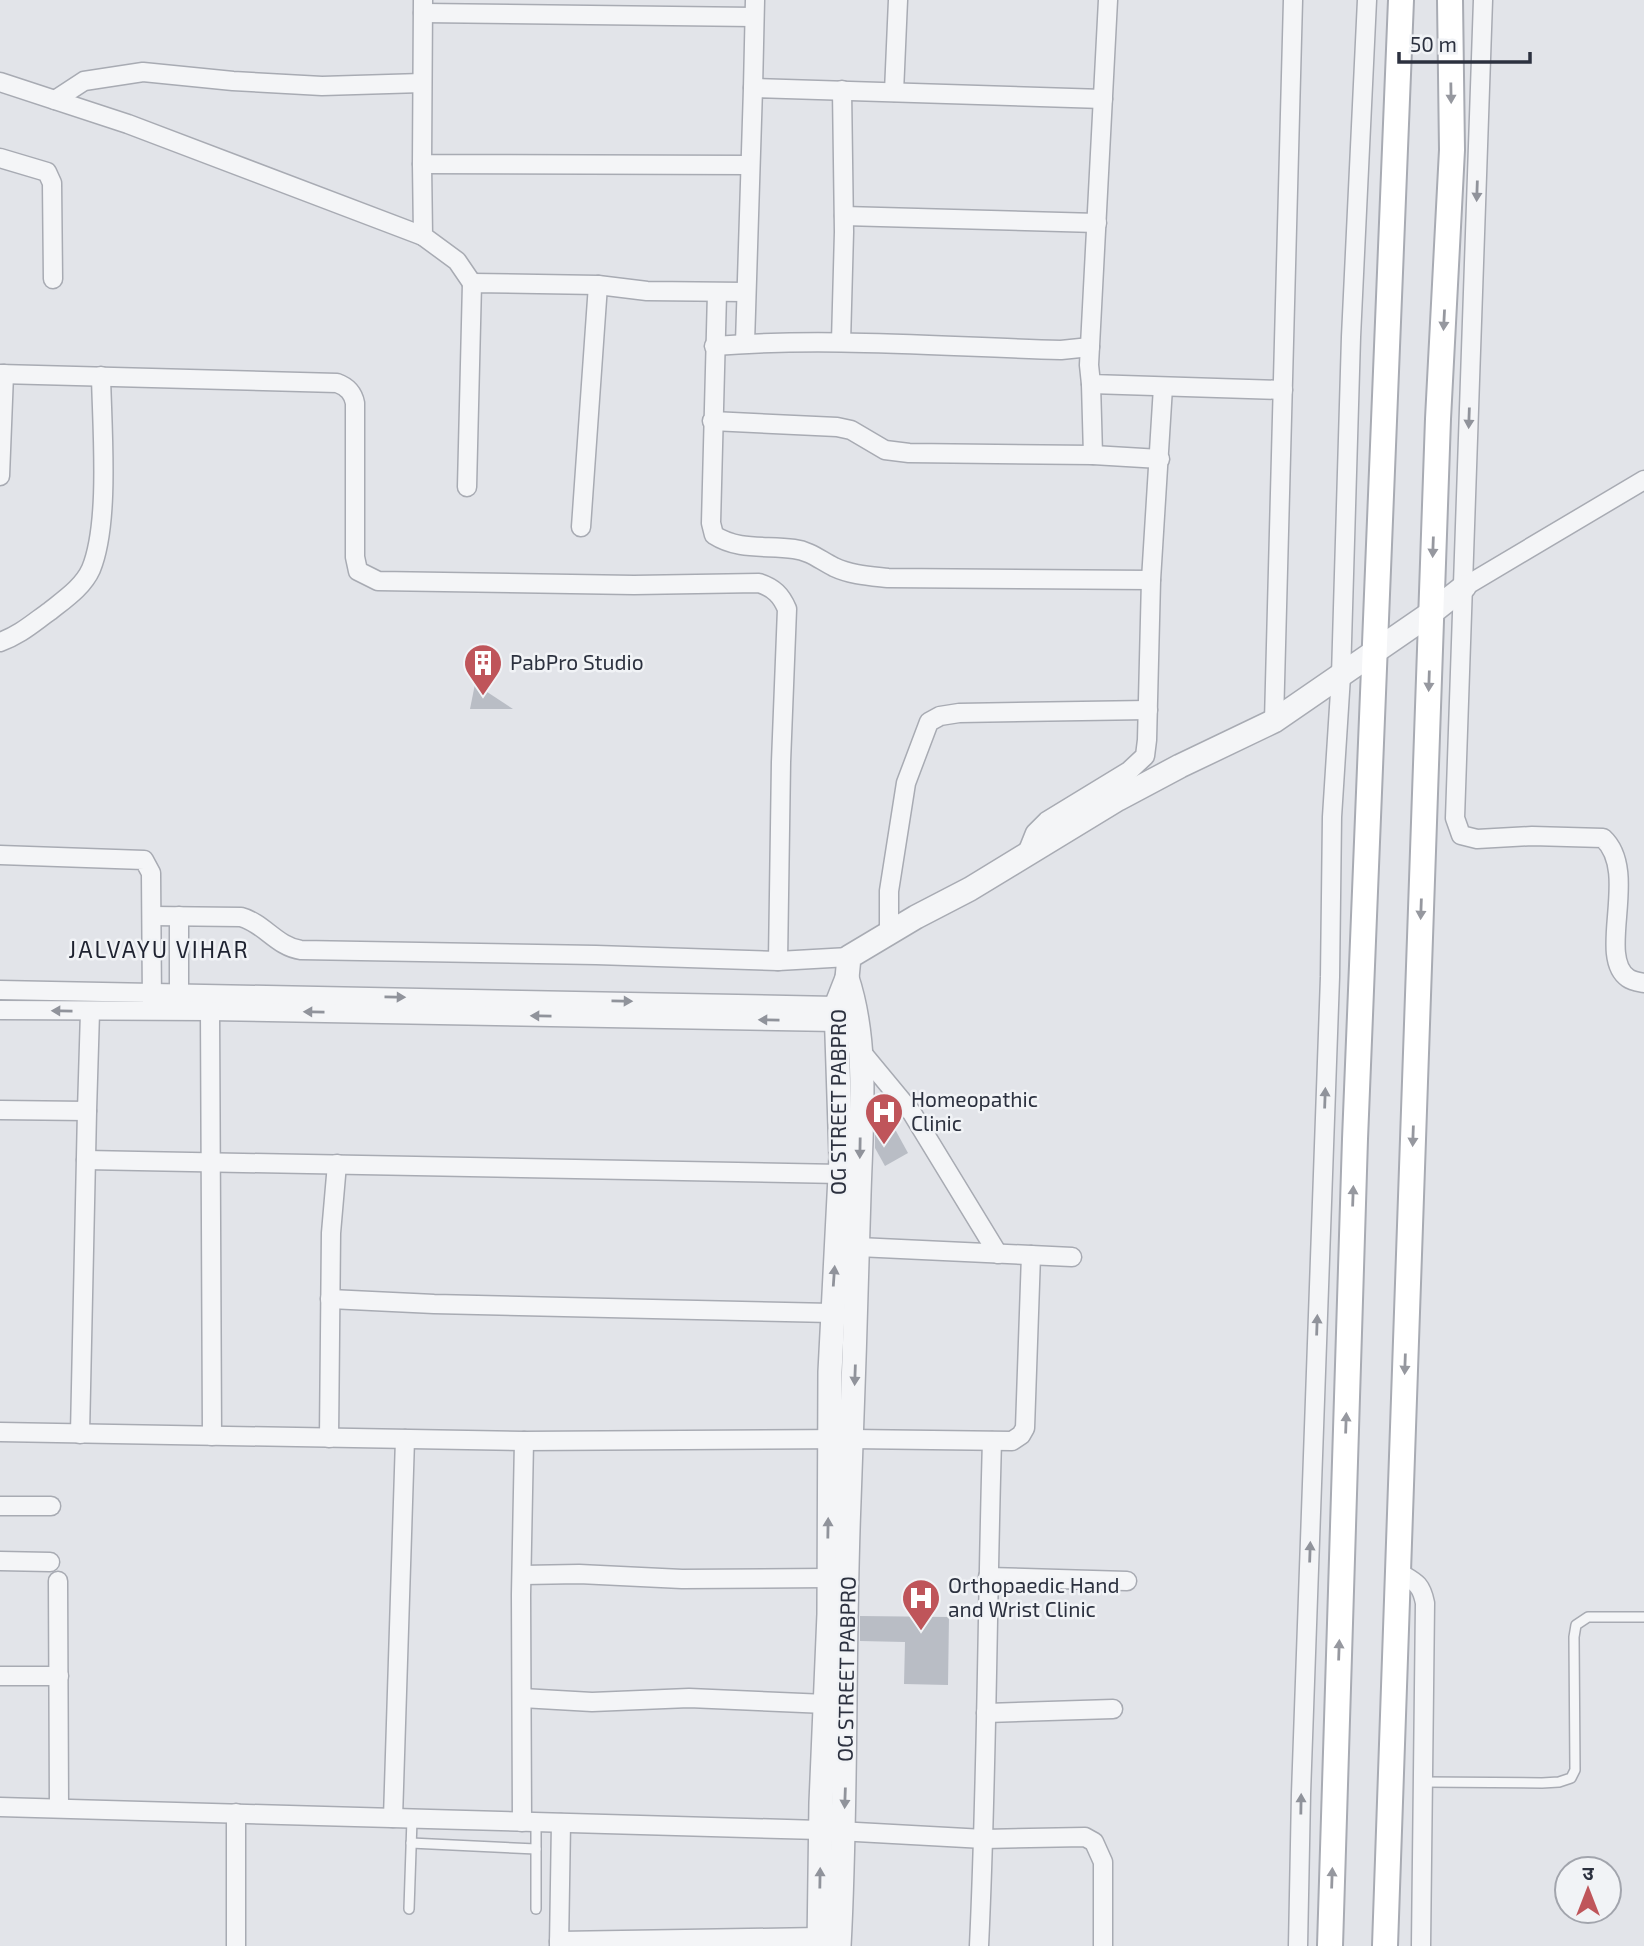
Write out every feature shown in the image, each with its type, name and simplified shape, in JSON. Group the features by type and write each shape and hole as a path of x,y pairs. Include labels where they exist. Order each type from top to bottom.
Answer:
{"main road":[{"path":"1329,1946 1373,654 1401,0"},
{"path":"1385,1946 1438,419 1452,150 1450,0"}],"street":[{"path":"894,92 898,0"},
{"path":"1093,455 1089,365 1108,0"},
{"path":"1274,721 1293,0"},
{"path":"1298,1946 1330,977 1332,817 1341,676 1351,337 1367,0"},
{"path":"1483,0 1455,818 1461,835 1477,839 1532,836 1603,838 1611,845 1617,859 1619,883 1616,951 1620,969 1629,979 1644,983"},
{"path":"423,236 423,6 755,9 745,343"},
{"path":"55,100 85,81 143,72 322,86 422,83"},
{"path":"0,82 128,124 423,236 457,261 472,283 467,487"},
{"path":"753,88 1103,99"},
{"path":"841,342 844,216 842,90"},
{"path":"0,158 47,172 52,183 53,279"},
{"path":"422,164 750,165"},
{"path":"844,216 1097,223"},
{"path":"472,283 598,285 647,290 746,292"},
{"path":"581,527 598,285"},
{"path":"717,293 711,523 714,535 726,543 807,551 834,567 888,578 1151,580"},
{"path":"714,345 841,342 1048,349 1090,347"},
{"path":"0,476 2,374 337,383 345,386 354,395 355,557 358,571 368,578 634,585 759,583 771,587 782,598 787,609 778,961"},
{"path":"0,642 18,636 78,589 90,571 99,544 102,482 101,376"},
{"path":"1091,384 1283,390"},
{"path":"1027,853 1035,833 1047,821 1129,771 1145,756 1151,580 1163,387"},
{"path":"712,421 837,427 851,430 885,450 909,453 1093,455 1160,459"},
{"path":"152,916 241,917 255,920 284,944 301,950 596,955 778,961 848,967 889,933 970,889 1027,853 1180,766 1274,721 1373,654 1464,587 1644,480"},
{"path":"889,933 889,891 906,783 929,722 940,716 959,713 1148,710"},
{"path":"0,855 144,860 151,873 152,1002"},
{"path":"179,916 179,1002"},
{"name":"OG STREET PABPRO","path":"826,1943 844,1831 845,1672 841,1439 832,1313 841,1174 848,967"},
{"path":"0,990 152,1002 847,1014"},
{"path":"0,1010 90,1012 152,1002"},
{"path":"179,1002 211,1011 847,1014"},
{"path":"211,1011 212,1436"},
{"path":"80,1434 90,1012"},
{"name":"OG STREET PABPRO","path":"826,1943 820,1830 828,1578 858,1247 861,1111 859,1049 847,1014"},
{"path":"859,1049 912,1113 998,1254"},
{"path":"0,1110 87,1111"},
{"path":"86,1160 841,1174"},
{"path":"329,1438 331,1233 337,1164"},
{"path":"858,1247 1072,1257"},
{"path":"0,1432 524,1441 1012,1441 1021,1435 1025,1428 1031,1255"},
{"path":"330,1299 832,1313"},
{"path":"393,1818 405,1439"},
{"path":"524,1441 522,1698 529,1822"},
{"path":"979,1946 984,1839 992,1441"},
{"path":"0,1506 51,1506"},
{"path":"0,1561 50,1562"},
{"path":"1398,1572 1417,1583 1423,1591 1425,1603 1421,1946"},
{"path":"523,1575 828,1578"},
{"path":"988,1577 1127,1581"},
{"path":"58,1581 59,1808"},
{"path":"0,1676 60,1676"},
{"path":"522,1698 592,1702 689,1698 826,1704"},
{"path":"986,1713 1113,1709"},
{"path":"0,1807 820,1830 984,1839 1085,1837 1094,1842 1103,1862 1103,1946"},
{"path":"236,1813 236,1946"},
{"path":"561,1823 559,1943 826,1943"}],"lane":[{"path":"1424,1782 1542,1783 1571,1778 1575,1770 1576,1625 1588,1617 1644,1617"},
{"path":"410,1909 412,1818"},
{"path":"529,1822 536,1849 536,1909"},
{"path":"411,1843 536,1849"}],"building":[{"name":"PabPro Studio","path":"475,684 513,709 470,709"},
{"path":"891,1122 908,1153 885,1166 875,1148 875,1130"},
{"path":"860,1616 949,1617 948,1685 904,1684 905,1642 860,1641"}],"place":[{"name":"PabPro Studio","path":"483,697"},
{"name":"Homeopathic Clinic","path":"884,1146"},
{"name":"Orthopaedic Hand and Wrist Clinic","path":"921,1632"}],"district":[{"name":"JALVAYU VIHAR","path":"159,950"}]}
